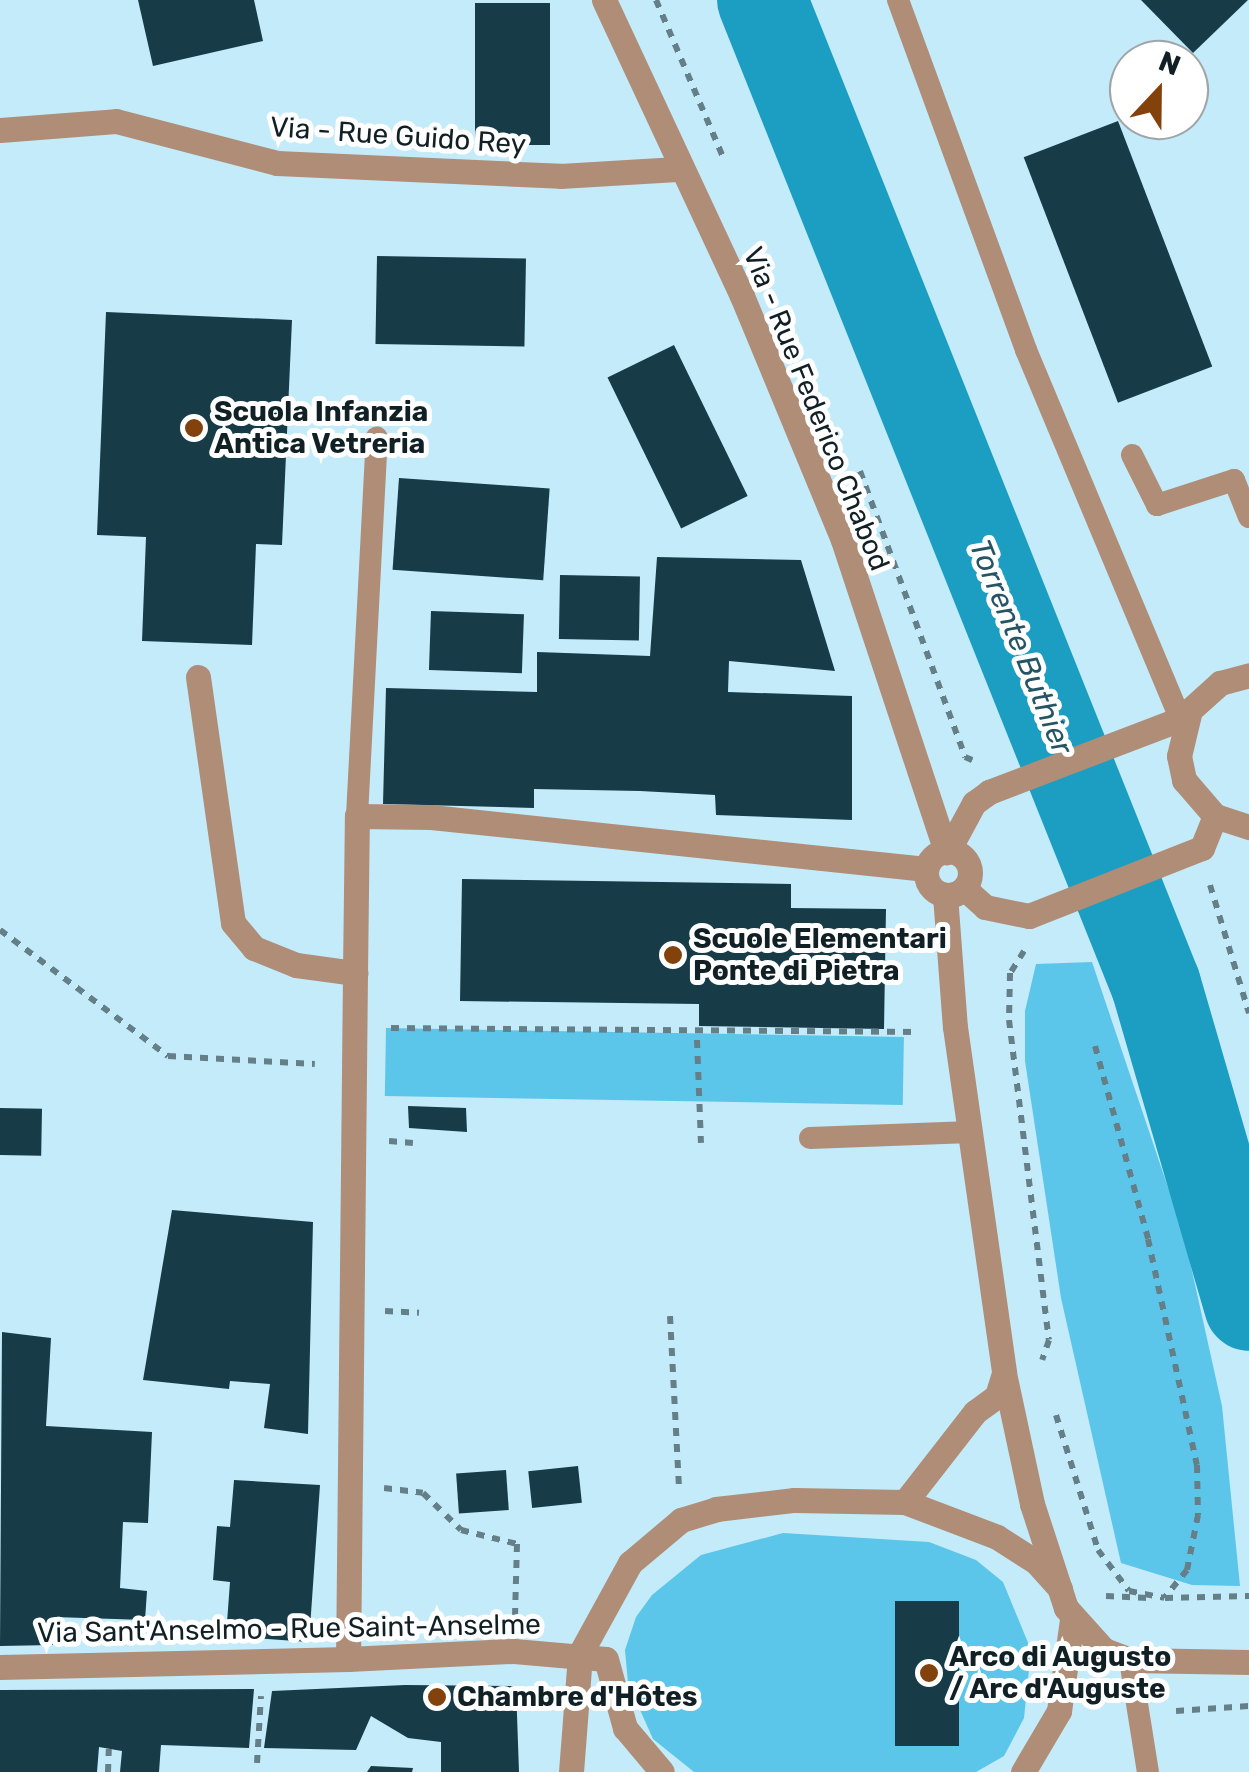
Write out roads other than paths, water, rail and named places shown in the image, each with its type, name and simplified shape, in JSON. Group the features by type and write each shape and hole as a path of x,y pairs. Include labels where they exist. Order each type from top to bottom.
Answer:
{"street":[{"name":"Via - Rue Federico Chabod","path":"604,0 677,169 742,296 843,540 940,857"},
{"name":"Via - Rue Guido Rey","path":"0,130 116,121 277,163 560,176 677,169"},
{"path":"1215,816 1202,848 1029,916 985,907 955,891 932,889 940,857 974,802 989,792 1177,718 1220,683 1249,674"},
{"path":"198,677 233,922 254,948 296,965 355,973"},
{"path":"1177,718 1184,780 1215,816 1249,827"},
{"path":"348,1658 357,816 431,818 940,857 969,867 955,891 954,1027 1004,1373 1032,1504 1060,1589 1072,1620 1104,1650 1130,1660 1172,1664 1249,1662"},
{"path":"905,1502 975,1412 998,1396 1004,1373"},
{"path":"571,1772 580,1654 612,1585 652,1539 681,1520 794,1500 905,1502 998,1537 1036,1562 1060,1589"},
{"path":"1023,1772 1046,1740 1062,1700 1072,1620"},
{"name":"Via Sant'Anselmo - Rue Saint-Anselme","path":"0,1666 263,1665 514,1650 580,1654"},
{"path":"580,1654 606,1659 625,1728 662,1772"}],"lane":[{"path":"898,0 1026,350 1177,718"},
{"path":"357,816 377,438"},
{"path":"1132,455 1157,505 1234,480 1249,517"},
{"path":"810,1138 972,1132"},
{"path":"1130,1660 1148,1772"}],"waterway":[{"name":"Torrente Buthier","path":"762,0 1156,985 1249,1306"}],"place":[{"name":"Scuola Infanzia Antica Vetreria","path":"194,428"},
{"name":"Scuole Elementari Ponte di Pietra","path":"673,955"},
{"name":"Arco di Augusto / Arc d'Auguste","path":"929,1673"},
{"name":"Chambre d'Hôtes","path":"437,1697"}]}
